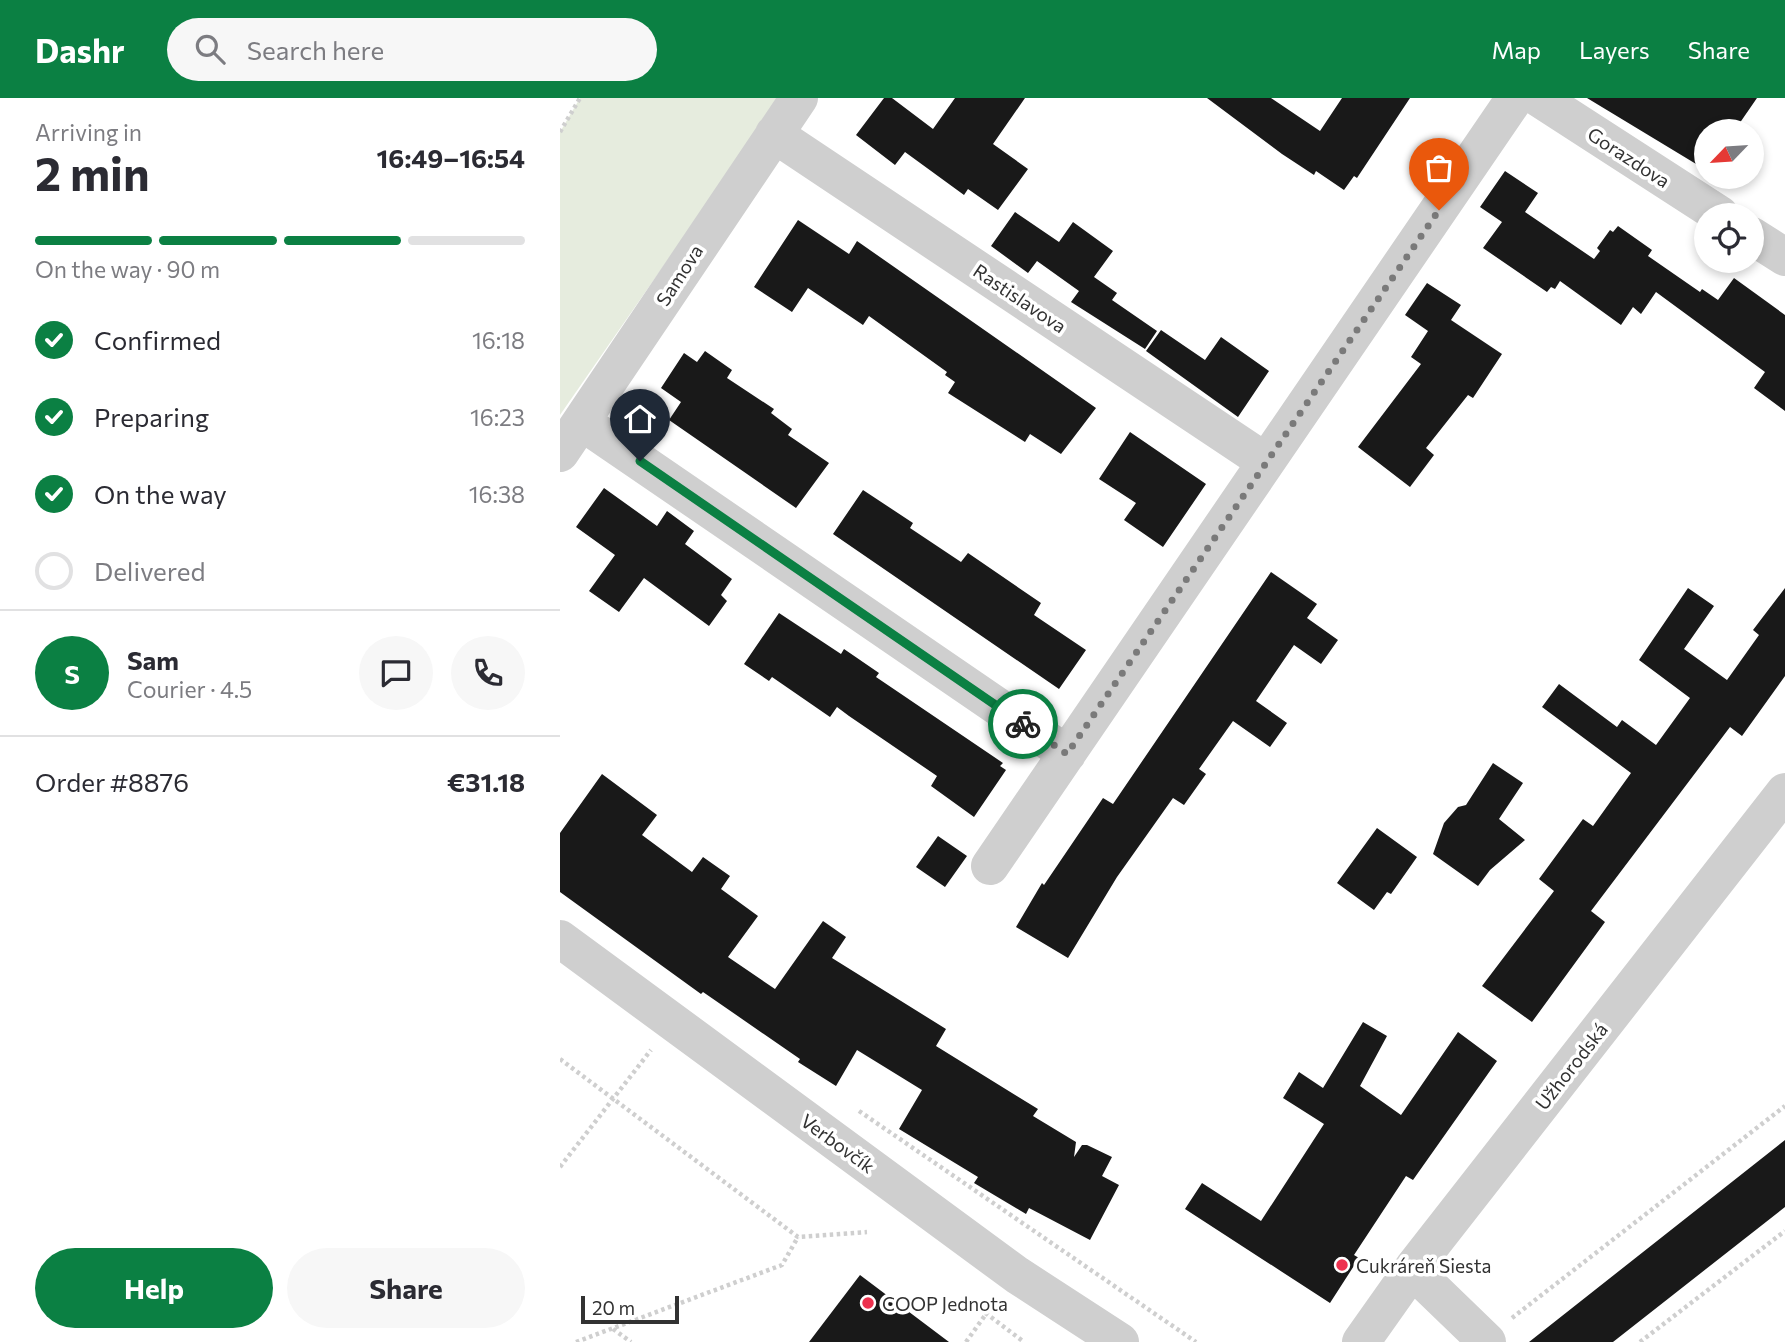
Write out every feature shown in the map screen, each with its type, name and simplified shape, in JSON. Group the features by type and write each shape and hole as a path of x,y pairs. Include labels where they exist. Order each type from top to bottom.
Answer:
{"street":[{"name":"Samova","path":"560,453 741,182 771,116 799,98"},
{"name":"Gorazdova","path":"1535,99 1701,203"},
{"path":"990,866 1266,462 1535,99"},
{"name":"Rastislavova","path":"771,116 1266,462"},
{"path":"1764,244 1785,257"},
{"path":"582,422 1067,754"},
{"name":"Užhorodská","path":"1361,1342 1414,1267 1781,807"},
{"name":"Verbovčík","path":"560,939 1017,1275 1120,1342"},
{"path":"1414,1267 1427,1284 1486,1340"}],"path":[{"path":"560,132 580,98"},
{"path":"560,1167 673,1022"},
{"path":"560,1059 798,1237 867,1232"},
{"path":"1486,1340 1785,1106"},
{"path":"855,1108 1196,1342"},
{"path":"1640,1342 1785,1231"},
{"path":"576,1342 782,1265 798,1237"},
{"path":"963,1296 1024,1342"},
{"path":"966,1342 986,1314"},
{"path":"612,1328 631,1342"}],"shaded area":[{"path":"580,98 780,98 560,415 560,132"}],"building":[{"path":"884,98 892,98 933,129 955,98 1025,98 993,144 1028,169 998,210 968,189 964,195 905,152 895,165 856,135"},
{"path":"1207,98 1271,98 1320,131 1342,98 1410,98 1357,178 1354,176 1344,190 1316,171 1314,175 1282,154"},
{"path":"1587,98 1757,98 1743,119 1694,119 1694,163"},
{"path":"1505,171 1538,193 1525,212 1594,259 1600,251 1597,248 1610,230 1613,232 1618,226 1652,250 1648,256 1700,292 1702,289 1718,300 1734,278 1785,315 1785,411 1754,388 1765,372 1656,292 1641,314 1633,307 1621,325 1560,281 1555,289 1551,287 1547,292 1483,248 1502,222 1480,207"},
{"path":"1015,212 1059,242 1073,222 1113,251 1094,277 1117,293 1112,300 1157,331 1145,349 1071,302 1079,291 1037,261 1028,273 991,246"},
{"path":"798,220 849,254 857,241 1096,408 1061,454 1030,434 1025,442 948,393 955,382 945,375 947,372 869,316 863,325 808,288 792,312 754,287"},
{"path":"1427,283 1461,305 1451,320 1502,354 1473,398 1468,395 1426,448 1434,455 1410,487 1358,447 1421,364 1411,357 1428,331 1405,315"},
{"path":"1161,330 1205,360 1221,337 1269,371 1238,417 1146,351"},
{"path":"705,351 732,370 727,378 774,409 771,413 792,429 788,435 829,463 796,508 669,420 681,402 661,388 684,353 697,362"},
{"path":"1130,432 1206,484 1163,547 1124,520 1136,503 1099,479"},
{"path":"604,488 657,526 667,511 694,531 685,544 732,579 721,595 727,601 709,626 644,578 619,612 589,591 615,555 576,527"},
{"path":"863,490 913,523 910,528 961,562 968,553 1041,603 1034,615 1086,650 1059,689 833,534"},
{"path":"1271,572 1317,604 1307,618 1338,640 1321,664 1294,645 1256,701 1287,723 1270,747 1233,721 1199,769 1206,774 1184,805 1173,798 1117,877 1068,958 1016,927 1042,883 1044,885 1103,798 1113,804"},
{"path":"1688,588 1714,606 1684,649 1727,680 1759,635 1753,630 1785,588 1785,676 1742,736 1730,727 1591,911 1605,922 1532,1022 1482,986 1554,891 1539,879 1583,819 1593,826 1631,773 1542,707 1559,684 1617,727 1622,720 1656,745 1690,698 1639,660"},
{"path":"779,613 841,654 844,649 879,673 876,677 1003,763 1000,766 1006,770 974,817 931,786 937,776 837,707 830,717 772,677 769,681 744,664"},
{"path":"1493,763 1523,783 1499,819 1525,840 1490,870 1478,886 1433,854 1444,823 1458,807 1466,805"},
{"path":"602,774 657,815 642,835 692,872 703,857 730,876 721,889 758,916 728,957 775,989 823,921 846,937 832,958 946,1029 936,1046 1038,1109 1033,1116 1076,1142 1074,1157 1082,1145 1087,1145 1112,1157 1102,1176 1119,1185 1090,1240 1029,1208 1026,1214 974,1183 978,1177 899,1129 922,1090 857,1050 836,1086 798,1062 800,1059 703,992 701,994 560,892 560,833"},
{"path":"1377,828 1417,857 1391,894 1387,892 1374,910 1337,883"},
{"path":"938,836 967,856 945,887 916,867"},
{"path":"1363,1022 1387,1036 1360,1086 1401,1115 1458,1032 1497,1061 1413,1180 1406,1176 1354,1255 1359,1258 1330,1303 1185,1209 1202,1183 1261,1221 1324,1124 1283,1098 1299,1072 1323,1088"},
{"path":"1785,1140 1785,1207 1613,1342 1529,1342"},
{"name":"COOP Jednota","path":"860,1275 949,1342 809,1342"}],"way so far":[{"path":"1023,724 1067,754 1439,210"}],"place":[{"name":"Cukráreň Siesta","path":"1342,1265"},
{"name":"COOP Jednota","path":"868,1303"}],"route":[{"path":"640,461 1023,724"}]}
